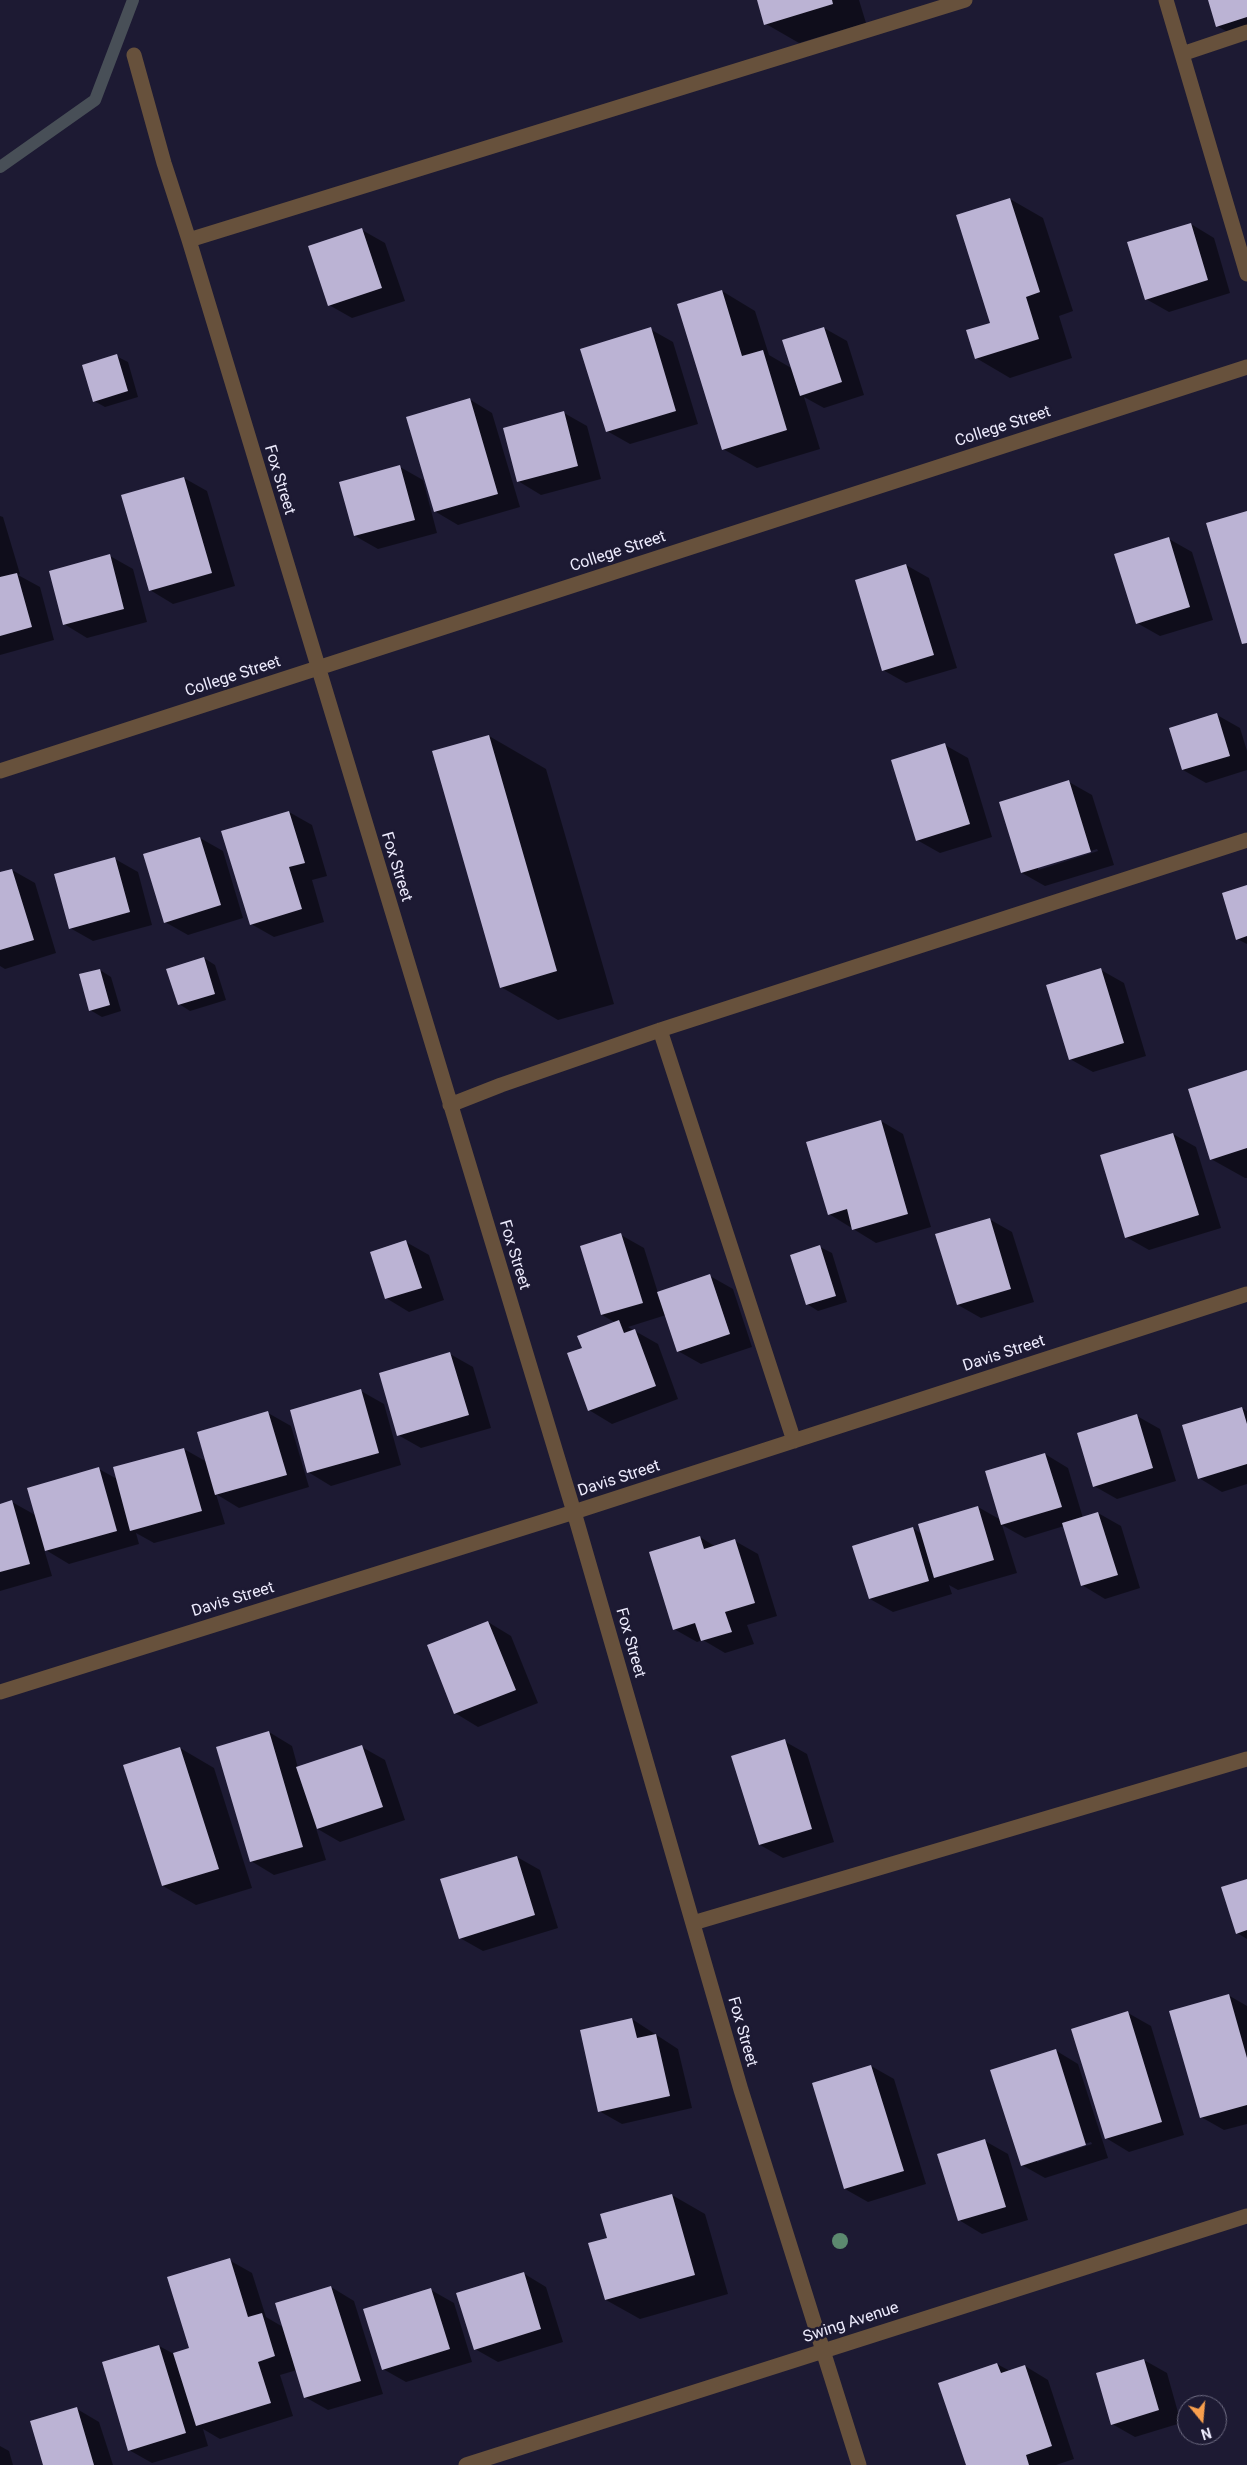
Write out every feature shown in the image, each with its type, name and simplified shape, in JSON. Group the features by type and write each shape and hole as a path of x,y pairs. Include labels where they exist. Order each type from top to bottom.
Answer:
{"street":[{"path":"190,240 965,0"},
{"path":"1166,0 1247,274"},
{"path":"1182,54 1247,32"},
{"name":"Fox Street","path":"134,56 164,163 190,240 317,667 574,1512 741,2090 859,2465"},
{"name":"College Street","path":"0,770 1247,367"},
{"path":"450,1105 501,1085 660,1030 1247,840"},
{"path":"660,1030 794,1441"},
{"name":"Davis Street","path":"0,1692 574,1512 1247,1294"},
{"path":"693,1923 1247,1759"},
{"name":"Swing Avenue","path":"466,2465 1247,2216"}],"building":[{"path":"757,0 832,0 833,4 764,25"},
{"path":"1208,0 1247,0 1247,17 1216,27"},
{"path":"1010,198 1040,292 1026,297 1039,339 975,359 966,330 990,323 956,215"},
{"path":"1191,223 1208,280 1145,300 1127,242"},
{"path":"362,228 382,288 328,306 308,246"},
{"path":"722,290 742,356 763,350 787,430 722,450 677,304"},
{"path":"651,327 676,411 606,432 580,349"},
{"path":"824,327 842,382 800,396 782,340"},
{"path":"117,354 128,391 93,402 82,365"},
{"path":"470,398 498,494 434,512 406,417"},
{"path":"564,411 578,466 517,482 503,428"},
{"path":"400,465 415,520 354,536 339,482"},
{"path":"184,477 212,573 149,591 121,495"},
{"path":"1247,511 1247,643 1242,644 1206,523"},
{"path":"1169,537 1190,607 1136,624 1114,554"},
{"path":"110,554 124,609 63,625 49,571"},
{"path":"906,564 934,655 882,671 855,580"},
{"path":"17,573 32,627 0,636 0,577"},
{"path":"1217,713 1230,756 1182,770 1169,728"},
{"path":"489,735 557,971 500,988 432,751"},
{"path":"945,743 970,824 916,841 891,760"},
{"path":"1069,780 1091,852 1021,873 999,802"},
{"path":"289,811 305,863 289,867 302,909 250,925 221,831"},
{"path":"200,837 221,905 164,923 143,854"},
{"path":"115,857 130,912 69,929 54,874"},
{"path":"12,869 34,940 0,950 0,872"},
{"path":"1247,885 1247,936 1236,940 1222,893"},
{"path":"204,957 215,994 178,1005 166,969"},
{"path":"1101,968 1124,1043 1069,1060 1046,985"},
{"path":"100,969 110,1005 89,1011 79,974"},
{"path":"1247,1070 1247,1148 1210,1160 1188,1089"},
{"path":"881,1120 908,1214 852,1230 847,1209 828,1215 806,1142"},
{"path":"1173,1133 1199,1215 1125,1238 1100,1155"},
{"path":"990,1218 1011,1289 957,1305 935,1234"},
{"path":"621,1233 643,1303 601,1315 580,1246"},
{"path":"406,1240 422,1288 385,1299 370,1252"},
{"path":"820,1245 836,1296 806,1305 790,1255"},
{"path":"710,1274 730,1334 677,1352 657,1292"},
{"path":"619,1320 624,1333 635,1329 656,1386 588,1411 567,1353 582,1348 577,1336"},
{"path":"450,1352 469,1415 397,1436 379,1373"},
{"path":"361,1389 379,1453 307,1473 290,1410"},
{"path":"1242,1407 1247,1424 1247,1464 1198,1479 1182,1425"},
{"path":"268,1411 287,1475 215,1495 197,1432"},
{"path":"1137,1414 1153,1468 1093,1487 1077,1433"},
{"path":"184,1448 202,1511 130,1531 113,1467"},
{"path":"1045,1453 1062,1507 1001,1525 985,1471"},
{"path":"99,1467 117,1531 45,1551 27,1488"},
{"path":"12,1500 30,1564 0,1572 0,1504"},
{"path":"978,1506 994,1560 934,1578 918,1524"},
{"path":"1098,1512 1118,1575 1081,1586 1062,1523"},
{"path":"913,1527 929,1581 869,1599 852,1546"},
{"path":"700,1536 704,1549 735,1539 755,1603 725,1612 732,1632 701,1641 695,1623 673,1630 649,1552"},
{"path":"488,1621 516,1690 454,1714 427,1645"},
{"path":"269,1731 303,1847 250,1862 216,1747"},
{"path":"785,1739 812,1829 759,1845 731,1756"},
{"path":"362,1745 383,1807 317,1829 296,1767"},
{"path":"180,1747 219,1869 162,1886 123,1765"},
{"path":"517,1856 535,1915 459,1939 440,1879"},
{"path":"1247,1879 1247,1930 1236,1934 1221,1887"},
{"path":"1229,1994 1247,2058 1247,2105 1200,2118 1169,2011"},
{"path":"1128,2011 1162,2122 1105,2139 1071,2029"},
{"path":"632,2018 637,2038 656,2034 670,2096 598,2112 580,2030"},
{"path":"1056,2049 1086,2145 1021,2166 990,2070"},
{"path":"871,2065 904,2171 844,2189 812,2083"},
{"path":"985,2139 1006,2207 958,2221 937,2154"},
{"path":"672,2194 695,2275 605,2300 588,2243 607,2238 600,2214"},
{"path":"230,2258 248,2317 262,2313 275,2356 258,2362 271,2403 196,2426 173,2353 189,2348 167,2277"},
{"path":"524,2272 541,2329 474,2350 456,2293"},
{"path":"331,2286 361,2381 304,2398 275,2303"},
{"path":"431,2288 450,2349 382,2370 363,2309"},
{"path":"159,2345 186,2433 128,2451 102,2362"},
{"path":"1144,2359 1159,2410 1111,2425 1096,2373"},
{"path":"997,2363 1001,2373 1025,2365 1052,2446 1026,2455 1029,2465 966,2465 938,2383"},
{"path":"77,2407 94,2465 43,2465 30,2421"}],"waterway":[{"path":"0,167 95,100 133,0"}]}
